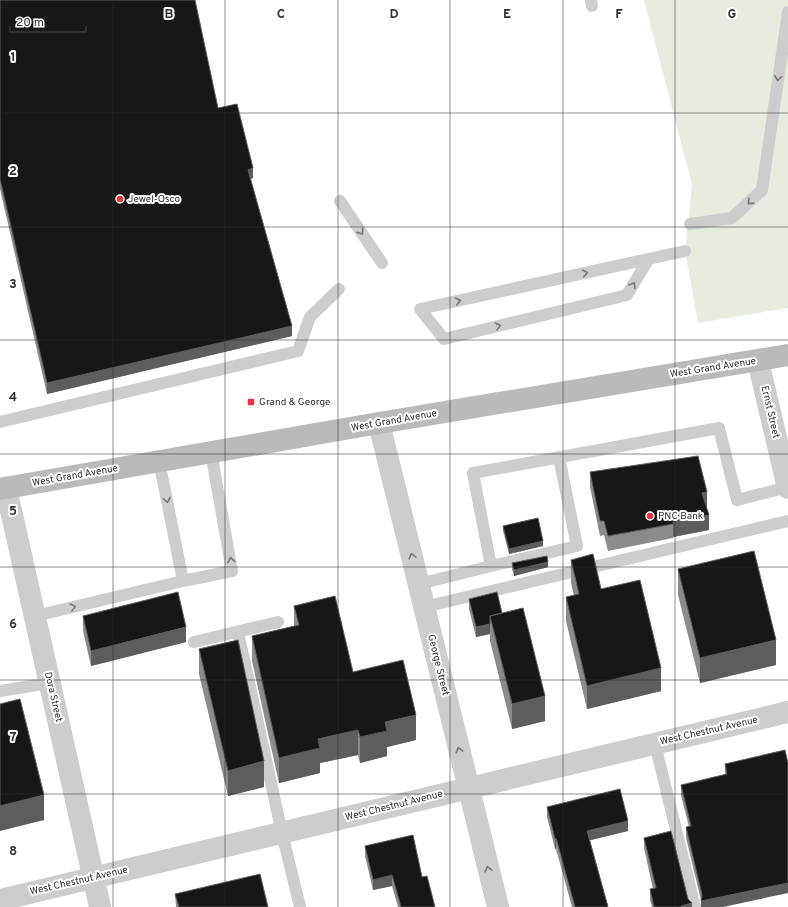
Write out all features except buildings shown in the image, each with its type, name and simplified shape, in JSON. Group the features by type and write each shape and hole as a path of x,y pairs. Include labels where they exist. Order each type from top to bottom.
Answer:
{"main road":[{"name":"West Grand Avenue","path":"3,488 379,423 788,355"}],"street":[{"name":"Ernst Street","path":"758,361 788,487"},
{"name":"George Street","path":"379,423 498,907"},
{"name":"Dora Street","path":"3,488 35,616 100,907"},
{"name":"West Chestnut Avenue","path":"0,900 788,712"}],"lane":[{"path":"690,224 732,218 762,190 788,12"},
{"path":"340,201 382,263"},
{"path":"648,260 627,295 444,339 420,309 685,252"},
{"path":"0,422 298,351 310,317 339,289"},
{"path":"491,566 473,473 719,428 737,500 788,487"},
{"path":"35,616 232,571 211,452"},
{"path":"418,584 577,546 559,457"},
{"path":"159,461 183,581"},
{"path":"424,607 788,521"},
{"path":"194,642 278,622"},
{"path":"238,632 282,833 300,907"},
{"path":"0,691 49,683"},
{"path":"655,744 695,907"}],"shaded area":[{"path":"644,0 788,0 788,308 698,323 685,251 692,185"}],"place":[{"name":"Jewel-Osco","path":"120,199"},
{"name":"Grand & George","path":"251,402"},
{"name":"PNC Bank","path":"650,516"}]}
